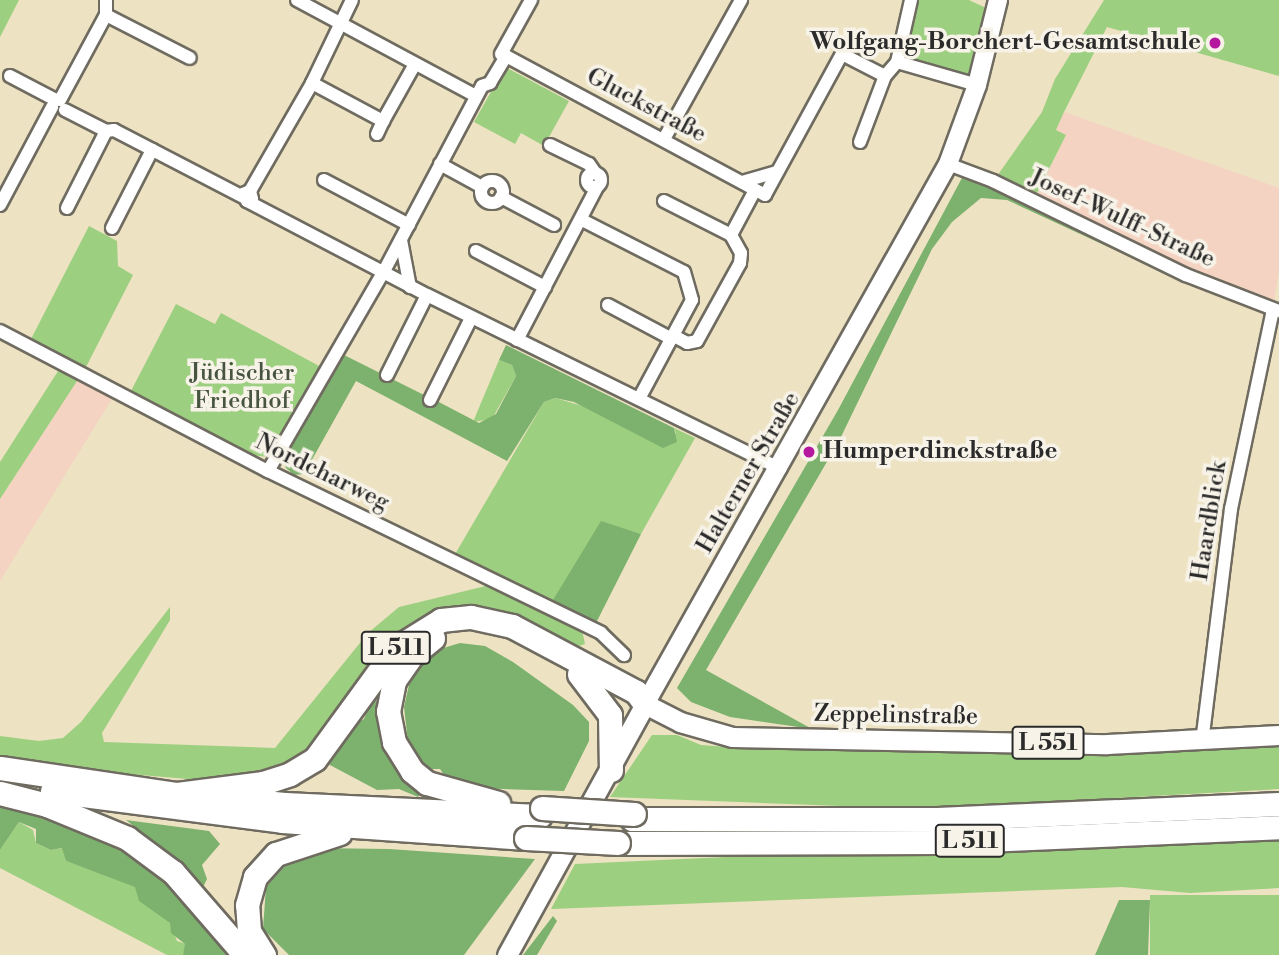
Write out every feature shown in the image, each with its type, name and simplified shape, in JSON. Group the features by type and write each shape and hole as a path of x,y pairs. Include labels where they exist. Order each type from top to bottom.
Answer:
{"highway":[{"name":"L 511","path":"177,794 263,783 290,774 315,758 396,648 441,620 471,617 512,626 628,687 645,704"},
{"name":"L 511","path":"541,812 466,797 427,783 412,771 394,743 390,696 412,654 435,637 459,630 494,632 629,702 645,704"},
{"name":"L 511","path":"579,674 610,715 611,770"},
{"name":"L 511","path":"0,768 49,790 177,794 362,810 541,812 636,817 937,820 1279,804"},
{"name":"L 511","path":"0,783 230,816 360,828 618,843 940,842 1279,827"},
{"path":"0,793 49,790 93,821 151,854 173,872 245,955"},
{"path":"264,955 249,931 247,905 255,877 276,854 294,845 360,828"}],"main road":[{"name":"Halterner Straße","path":"507,955 645,704 781,468 948,164 977,85 995,0"},
{"name":"Zeppelinstraße","path":"645,704 680,722 732,737 1202,742 1279,735"}],"street":[{"path":"0,205 106,15 106,0"},
{"path":"298,0 476,96"},
{"path":"247,196 312,83 352,0"},
{"path":"268,471 383,273 476,96 506,56 501,54 531,0"},
{"path":"664,139 741,0"},
{"path":"860,142 885,76 897,61 911,0"},
{"path":"106,15 190,58"},
{"path":"731,235 760,192 778,172 842,54 885,76"},
{"name":"Gluckstraße","path":"506,56 760,192"},
{"path":"897,61 977,85"},
{"path":"376,134 415,64"},
{"path":"10,76 106,131 114,130 247,196 410,287 781,468"},
{"path":"312,83 383,121"},
{"path":"67,208 106,131"},
{"path":"517,340 582,220 597,180 589,164 550,145"},
{"path":"112,228 152,150"},
{"path":"440,164 482,187 496,182 502,197 554,225"},
{"name":"Josef-Wulff-Straße","path":"948,164 993,181 1186,275 1276,310"},
{"path":"742,182 778,172"},
{"path":"324,180 409,225"},
{"path":"608,305 673,338 693,344 740,263 741,253 731,235 664,201"},
{"path":"582,220 684,272 692,300 639,399"},
{"path":"401,240 410,287"},
{"path":"476,251 545,288"},
{"path":"387,375 426,295"},
{"path":"692,300 713,311"},
{"name":"Haardblick","path":"1202,742 1231,509 1276,310"},
{"path":"430,400 471,318"},
{"name":"Nordcharweg","path":"0,331 268,471 601,634 624,655"}],"shaded area":[{"path":"1064,112 1279,188 1279,270 1274,300 1135,248 1034,199 1066,135 1056,130"},
{"path":"79,378 113,397 0,581 0,499"}],"green space":[{"path":"0,0 19,0 0,37"},
{"path":"917,0 969,0 984,7 988,15 974,72 962,78 906,57"},
{"path":"1104,0 1279,0 1279,76 1107,27 1056,130 1066,135 1034,199 995,179 1042,112 1055,79"},
{"path":"505,67 569,101 544,146 521,133 515,144 474,122"},
{"path":"963,176 1259,307 1262,313 1173,277 1007,200 981,198 952,222 932,249 839,441 706,670 812,729 730,717 691,702 677,688 838,410"},
{"path":"89,226 117,241 118,266 133,275 85,369 30,341"},
{"name":"Jüdischer Friedhof","path":"176,304 215,324 221,313 321,367 269,457 250,455 131,391"},
{"path":"506,345 674,428 677,442 663,448 574,402 555,398 544,402 507,461 356,381 304,474 294,475 286,468 283,461 342,354 426,396 424,402 432,407 435,400 479,423 496,414 516,376 512,365 499,360"},
{"path":"499,360 512,365 516,376 492,419 473,422"},
{"path":"60,368 79,378 0,499 0,462"},
{"path":"555,398 676,433 674,428 695,438 641,534 601,522 582,630 585,644 579,646 516,620 456,612 321,744 291,764 254,774 211,781 0,763 0,736 39,741 63,738 81,722 170,607 170,620 102,733 104,742 275,748 368,633 399,607 490,585 454,556 544,402"},
{"path":"601,521 641,534 595,625 550,605"},
{"path":"460,643 485,646 513,662 573,705 589,722 589,741 564,791 474,788 446,778 440,769 430,769 409,751 404,707 409,685 423,662 440,649"},
{"path":"383,695 388,748 399,775 423,788 418,797 399,789 377,790 328,764 354,725 364,719 369,707"},
{"path":"652,735 677,735 701,745 726,747 1104,752 1279,742 1279,789 918,809 610,797"},
{"path":"0,800 91,828 169,878 234,955 183,955 185,944 171,933 170,923 139,901 135,887 66,861 62,848 51,850 36,843 36,829 19,822 0,850"},
{"path":"126,820 209,831 220,844 202,865 207,879 201,891 182,864"},
{"path":"19,822 33,830 36,843 51,850 63,848 66,861 135,886 170,923 177,941 186,944 183,955 167,955 0,868 0,850"},
{"path":"1279,831 1279,888 1190,893 1122,887 551,909 575,864"},
{"path":"314,848 389,849 535,859 464,955 289,955 263,929 266,887 296,854"},
{"path":"1150,895 1279,895 1279,955 1150,955"},
{"path":"1119,900 1150,900 1148,955 1095,955"},
{"path":"553,916 557,921 537,955 523,955"}],"place":[{"name":"Wolfgang-Borchert-Gesamtschule","path":"1215,43"},
{"name":"Humperdinckstraße","path":"809,452"}]}
